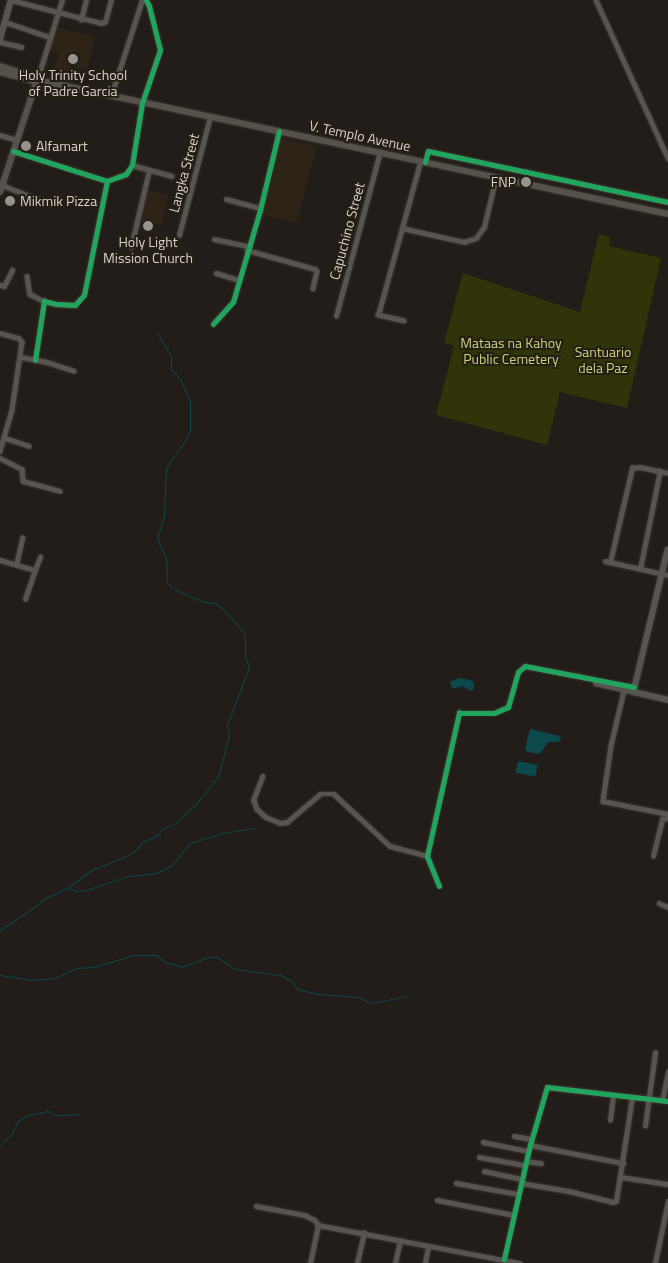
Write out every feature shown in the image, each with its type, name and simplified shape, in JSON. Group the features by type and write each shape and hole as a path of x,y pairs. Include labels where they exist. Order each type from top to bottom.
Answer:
{"main road":[{"name":"V. Templo Avenue","path":"0,66 38,80"},
{"name":"V. Templo Avenue","path":"0,72 668,214"},
{"path":"0,192 38,80"}],"street":[{"path":"21,46 0,40 11,0 81,20 103,23 111,0"},
{"path":"36,7 38,0"},
{"path":"38,80 49,37 62,0"},
{"path":"81,20 86,0"},
{"path":"111,96 142,0"},
{"path":"14,151 107,181 126,174 132,165 142,103 160,50 146,0"},
{"path":"596,0 668,158"},
{"path":"5,22 49,37"},
{"name":"Langka Street","path":"179,235 210,117"},
{"path":"213,324 233,302 260,208 278,131"},
{"path":"0,135 17,140"},
{"path":"404,321 378,315 422,162 428,151 668,202"},
{"name":"Capuchino Street","path":"336,316 380,152"},
{"path":"132,165 172,176"},
{"path":"131,247 149,170"},
{"path":"402,228 464,242 476,238 484,227 496,177"},
{"path":"27,276 30,294 44,301 69,306 81,300 94,255 107,181"},
{"path":"2,185 45,202"},
{"path":"226,199 260,208"},
{"path":"214,239 315,269 317,271 313,289"},
{"path":"0,285 4,286 12,270"},
{"path":"216,273 239,280"},
{"path":"35,360 44,301"},
{"path":"0,333 22,340 21,357 6,437 0,451"},
{"path":"21,357 74,372"},
{"path":"0,433 29,446"},
{"path":"0,458 22,469 23,482 60,491"},
{"path":"665,574 607,561 632,468 640,467 668,473"},
{"path":"640,569 660,471"},
{"path":"16,565 22,538"},
{"path":"634,689 665,574 668,550"},
{"path":"25,599 40,558"},
{"path":"0,560 35,570"},
{"path":"439,886 427,856 460,713 494,713 508,707 518,672 525,666 634,689 668,700"},
{"path":"594,681 624,691 634,689"},
{"path":"624,691 611,746 603,801 668,814"},
{"path":"263,776 254,800 256,809 266,817 280,823 287,822 320,794 334,794 390,846 427,856"},
{"path":"653,856 660,822 664,817 668,818"},
{"path":"660,903 668,907"},
{"path":"645,1126 655,1053"},
{"path":"662,1101 668,1072"},
{"path":"504,1259 531,1138 548,1087 668,1101"},
{"path":"610,1120 613,1095"},
{"path":"484,1171 613,1202 616,1201 632,1098"},
{"path":"514,1136 531,1138"},
{"path":"483,1142 528,1151"},
{"path":"530,1144 623,1163"},
{"path":"479,1157 540,1163"},
{"path":"621,1176 668,1184"},
{"path":"456,1183 518,1194"},
{"path":"437,1200 514,1215"},
{"path":"655,1263 668,1201"},
{"path":"256,1206 305,1215 315,1220 318,1225 310,1263"},
{"path":"318,1225 519,1263"},
{"path":"357,1263 364,1233"},
{"path":"395,1263 400,1241"},
{"path":"425,1263 428,1247"}],"shaded area":[{"name":"Holy Trinity School of Padre Garcia","path":"55,27 95,37 87,70 71,65 67,80 52,76 59,53 48,51"},
{"path":"279,137 317,147 296,223 259,213"},
{"path":"147,190 168,195 161,225 140,220"}],"green space":[{"name":"Mataas na Kahoy Public Cemetery","path":"599,234 610,237 609,246 661,258 627,408 560,392 547,445 436,415 454,346 444,343 463,273 580,312"}],"water":[{"path":"459,678 471,680 474,683 474,689 471,691 462,686 452,689 450,682"},
{"path":"530,729 560,736 561,739 558,742 548,742 540,754 527,752 525,748"},
{"path":"518,761 538,765 535,777 516,773"}],"waterway":[{"path":"67,888 92,870 133,853 142,842 157,836 162,829 175,823 196,804 218,777 229,735 227,725 249,667 245,655 245,634 222,608 215,603 204,602 180,592 171,587 167,582 166,558 157,539 164,516 166,468 187,438 190,430 190,401 180,379 171,369 171,356 157,333"},
{"path":"0,930 44,899 67,888 77,891 86,890 128,876 157,873 172,865 190,843 223,833 256,828"},
{"path":"0,975 31,980 55,978 76,968 93,967 134,955 156,955 165,962 182,967 208,957 217,957 235,969 281,975 293,982 297,989 317,994 358,997 371,1003 406,996"},
{"path":"0,1145 12,1133 18,1121 26,1116 48,1111 54,1115 79,1114"}],"cycle path":[{"path":"13,151 107,181 126,174 132,165 142,103 160,50 146,0"},
{"path":"213,324 233,302 260,210 279,131"},
{"path":"425,162 428,151 668,202"},
{"path":"35,360 44,301 75,305 84,295 107,181"},
{"path":"439,886 427,856 459,713 494,713 508,707 518,672 525,666 634,687"},
{"path":"504,1259 530,1145 547,1087 668,1101"}],"place":[{"name":"Holy Trinity School of Padre Garcia","path":"73,59"},
{"name":"Alfamart","path":"26,146"},
{"name":"FNP","path":"526,182"},
{"name":"Mikmik Pizza","path":"10,201"},
{"name":"Holy Light Mission Church","path":"148,226"}],"park label":[{"name":"Santuario dela Paz","path":"603,360"}]}
